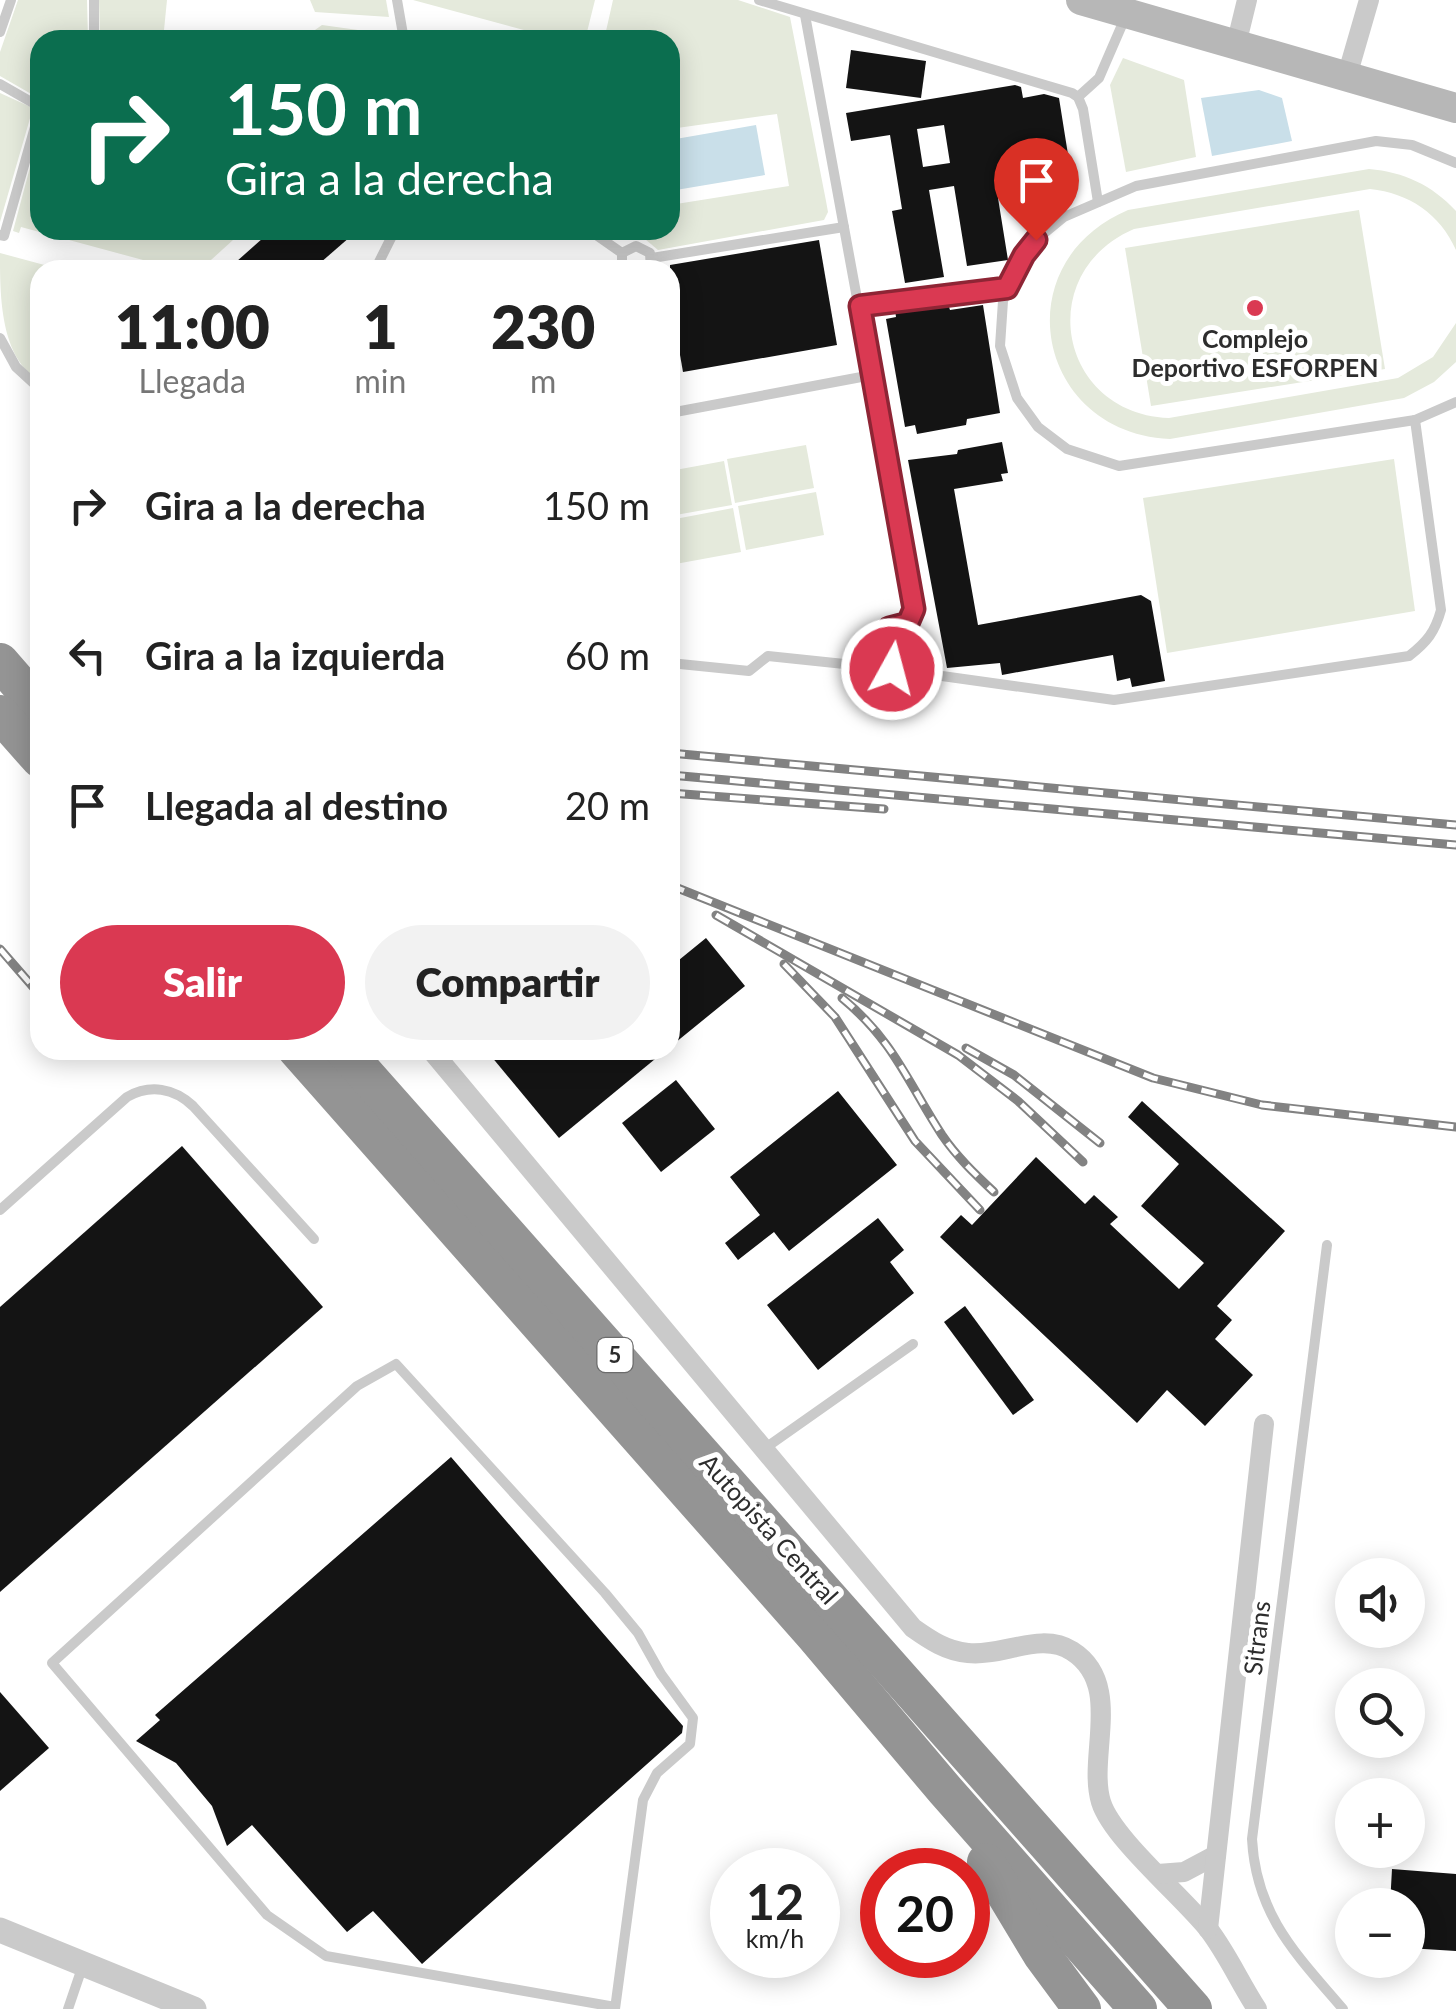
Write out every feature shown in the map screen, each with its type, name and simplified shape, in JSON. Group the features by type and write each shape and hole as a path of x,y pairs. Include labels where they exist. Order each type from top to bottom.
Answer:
{"highway":[{"path":"0,662 30,696"},
{"path":"0,714 30,748"},
{"name":"Autopista Central","path":"306,1060 1138,2009"},
{"name":"Autopista Central","path":"353,1060 1193,2009"},
{"path":"945,1790 1022,1925 1082,2009"}],"main road":[{"path":"1081,0 1128,7 1236,45 1456,108"}],"street":[{"path":"1236,45 1247,0"},
{"path":"1347,76 1369,0"},
{"path":"439,1060 900,1614 929,1640 954,1650 979,1654 1052,1644 1072,1650 1085,1663 1100,1700 1100,1799 1109,1820 1208,1928 1256,2009"},
{"path":"1208,1928 1264,1424"},
{"path":"1158,1874 1184,1872 1216,1856"},
{"path":"0,1930 194,2009"}],"lane":[{"path":"0,32 10,0"},
{"path":"94,0 94,30"},
{"path":"397,0 402,30"},
{"path":"759,0 1066,90 1078,97 1098,202"},
{"path":"1078,97 1100,78 1128,7"},
{"path":"805,15 914,609 908,623 889,628 892,669"},
{"path":"0,84 30,102"},
{"path":"1456,163 1412,144 1376,141 1136,186 1049,228 1024,255 1007,288 1000,346 1016,398 1038,427 1067,449 1119,466 1415,420 1456,402"},
{"path":"0,235 4,236 30,144"},
{"path":"673,260 844,227"},
{"path":"603,240 622,254"},
{"path":"622,254 636,246 647,250 651,260"},
{"path":"622,254 622,260"},
{"path":"860,306 1007,288"},
{"path":"0,338 16,367 30,380"},
{"path":"680,412 872,374"},
{"path":"680,664 749,671 768,656 1114,700 1409,656 1427,642 1442,610 1415,420"},
{"path":"0,1210 127,1098 144,1090 162,1090 179,1095 193,1106 314,1239"},
{"name":"Sitrans","path":"1327,1245 1252,1839 1256,1880 1270,1917 1343,2009"},
{"path":"764,1449 912,1344"},
{"path":"396,1364 605,1593 638,1633 693,1718 690,1744 658,1773 643,1800 615,2008 326,1956 267,1915 52,1663 357,1386 396,1364"},
{"path":"68,2009 84,1964"}],"shaded area":[{"path":"18,0 87,0 88,30 30,30 30,93 0,76 0,52"},
{"path":"99,0 167,0 164,30 100,30"},
{"path":"310,0 386,0 389,17 315,12"},
{"path":"413,0 595,0 588,30 524,30"},
{"path":"613,0 738,0 790,17 828,212 824,220 658,250 646,240 680,240 680,203 789,186 777,114 680,128 680,30 606,30"},
{"path":"322,25 358,30 315,30"},
{"path":"1123,58 1184,80 1196,157 1126,172 1110,85"},
{"path":"0,93 30,107 30,118 0,222"},
{"path":"30,167 30,229 21,227 19,233 13,231"},
{"path":"1369,169 1417,181 1447,202 1456,211 1456,250 1441,226 1422,208 1398,195 1370,189 1134,229 1102,250 1081,277 1071,307 1072,338 1083,368 1103,393 1132,411 1169,418 1398,378 1433,357 1456,323 1456,362 1434,382 1404,398 1170,439 1125,430 1089,408 1065,378 1052,342 1051,304 1063,267 1088,235 1128,210"},
{"name":"Complejo Deportivo ESFORPEN","path":"1359,210 1385,369 1151,406 1125,248"},
{"path":"69,240 233,240 211,260 143,260"},
{"path":"0,253 30,261 30,373 10,342"},
{"path":"806,445 814,488 735,503 727,459"},
{"path":"1394,459 1415,611 1167,653 1143,498"},
{"path":"724,461 732,505 680,514 680,469"},
{"path":"816,492 824,535 746,550 738,506"},
{"path":"733,508 741,552 680,563 680,518"}],"water":[{"path":"1259,90 1282,98 1292,141 1212,156 1201,98"},
{"path":"756,125 765,175 680,189 680,138"}],"building":[{"path":"851,50 926,61 921,98 846,88"},
{"path":"1015,85 1021,87 1023,98 1044,94 1059,98 1073,186 998,198 1008,260 967,266 954,186 929,190 944,277 905,283 892,211 902,209 890,135 851,141 846,113","holes":["944,125 950,163 923,167 917,129"]},
{"path":"261,240 346,240 324,260 238,260"},
{"path":"819,240 837,345 683,372 680,263"},
{"path":"983,305 1000,413 967,419 966,425 917,434 915,425 905,427 886,319 896,317 895,310 950,310"},
{"path":"1002,442 1008,473 1001,474 1003,481 954,489 978,625 1141,595 1151,601 1165,681 1132,687 1130,678 1117,681 1113,655 1002,675 1000,663 947,668 908,460 957,454 958,450"},
{"path":"706,938 745,986 680,1039 680,959"},
{"path":"494,1060 654,1060 559,1138"},
{"path":"676,1080 715,1129 661,1172 622,1123"},
{"path":"838,1091 897,1165 789,1251 774,1232 738,1260 725,1243 760,1215 730,1177"},
{"path":"1142,1101 1285,1231 1217,1306 1232,1320 1215,1339 1253,1375 1205,1426 1167,1390 1137,1423 940,1237 961,1215 972,1225 1036,1157 1085,1204 1094,1195 1118,1217 1110,1224 1179,1289 1204,1263 1141,1206 1179,1164 1128,1117"},
{"path":"182,1146 323,1307 0,1592 0,1307"},
{"path":"878,1218 904,1250 890,1262 914,1293 818,1370 767,1305"},
{"path":"965,1306 1034,1400 1013,1415 944,1322"},
{"path":"451,1457 683,1726 682,1733 422,1964 373,1911 347,1932 252,1825 227,1846 212,1806 176,1763 136,1741 160,1720 155,1715"},
{"path":"0,1692 49,1748 0,1791"},
{"path":"1392,1869 1456,1874 1456,1951 1425,1949 1425,1888 1391,1888"}],"railway":[{"path":"0,685 30,688"},
{"path":"0,705 30,708"},
{"path":"0,735 30,738"},
{"path":"680,754 1456,825"},
{"path":"680,776 1456,845"},
{"path":"680,794 884,809"},
{"path":"680,889 1153,1078 1262,1105 1456,1127"},
{"path":"716,915 958,1055 1018,1101 1083,1162"},
{"path":"0,949 30,984"},
{"path":"784,964 835,1017 915,1141 980,1210"},
{"path":"842,998 875,1030 948,1143 994,1192"},
{"path":"966,1048 1014,1075 1100,1143"}],"place":[{"name":"Complejo Deportivo ESFORPEN","path":"1255,308"}],"route":[{"path":"892,669 889,628 908,623 914,609 860,306 1007,288 1036,240"}]}
